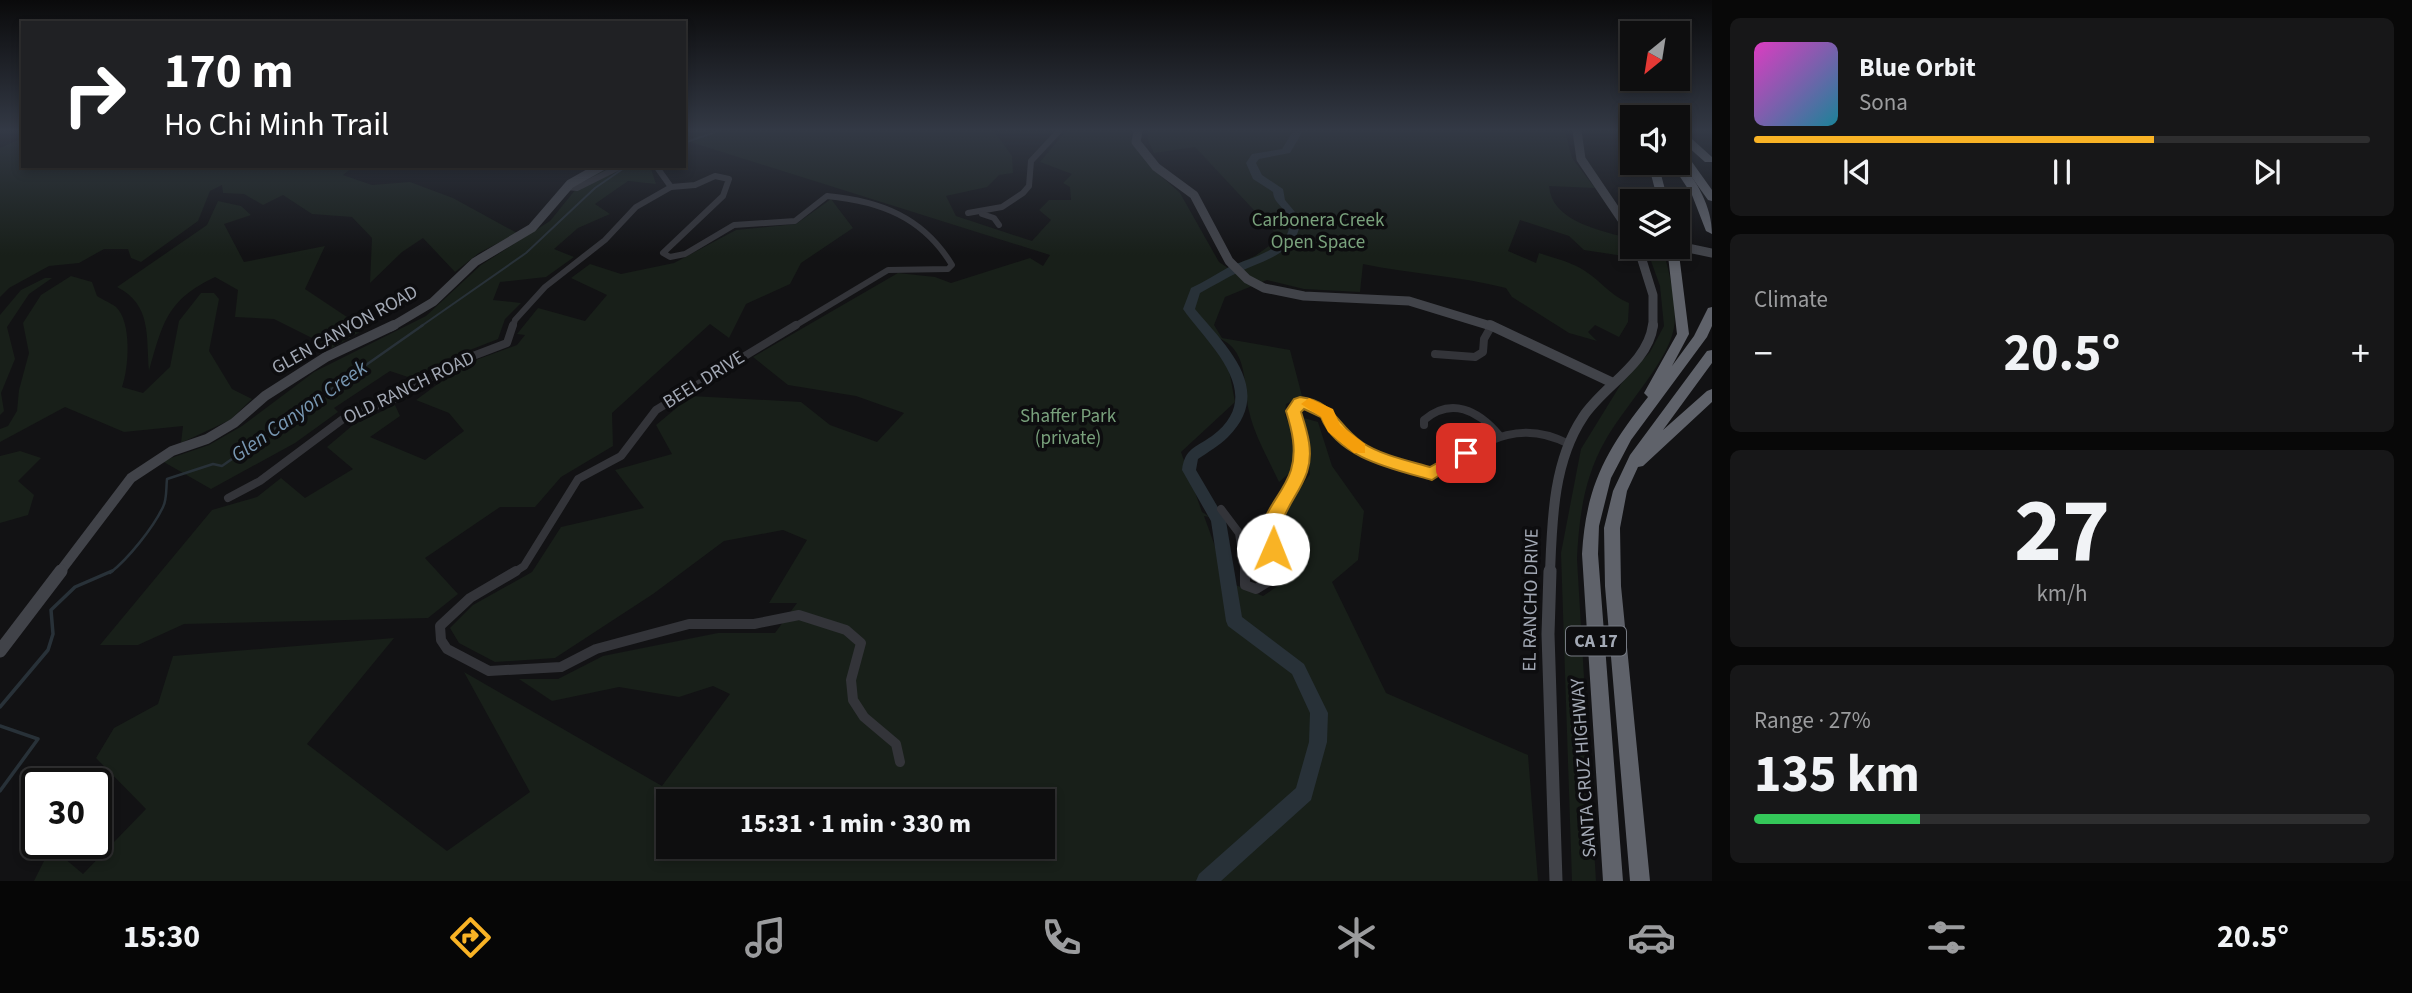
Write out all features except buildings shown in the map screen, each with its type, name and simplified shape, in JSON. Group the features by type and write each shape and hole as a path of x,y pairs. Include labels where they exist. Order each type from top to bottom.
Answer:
{"highway":[{"path":"1694,172 1712,198"},
{"path":"1684,175 1697,195 1712,231"},
{"path":"1643,414 1655,384 1676,351 1683,334 1674,259"},
{"name":"SANTA CRUZ HIGHWAY","path":"1613,881 1590,527 1605,468 1696,346 1712,311"},
{"name":"CA 17","path":"1640,881 1611,555 1614,514 1629,469 1712,354"},
{"path":"1629,469 1712,394"}],"street":[{"name":"GLEN CANYON ROAD","path":"0,651 131,478 172,451 207,439 234,423 265,396 326,356 408,319 433,302 475,262 532,228 566,187 592,172"},
{"path":"566,187 577,188 609,172"},
{"path":"660,172 671,187"},
{"path":"999,209 999,225 994,218 968,214 999,209 1021,197 1029,186 1027,172"},
{"path":"1166,172 1178,179 1196,196 1224,255 1248,280 1286,295 1407,300 1492,325 1611,382"},
{"path":"1591,172 1620,215"},
{"name":"BEEL DRIVE","path":"671,187 695,185 715,176 729,179 723,196 666,247 663,253 670,257 685,254 734,225 794,221 827,196 881,204 906,215 945,250 952,265 948,269 888,270 656,410 621,456 578,479 524,566 470,598 444,620 440,626 441,639 446,649 489,671 561,667 596,649 689,624 754,624 799,615 846,630 861,643 859,659 850,681 852,698 862,715 897,744 900,762"},
{"name":"OLD RANCH ROAD","path":"228,498 260,481 343,419 403,395 452,364 507,343 515,320 545,287 606,240 636,206 671,187"},
{"path":"1690,249 1712,253"},
{"name":"EL RANCHO DRIVE","path":"1556,881 1550,774 1550,534 1553,505 1569,444 1583,416 1611,382 1644,350 1653,333 1655,302 1642,259"},
{"path":"1435,354 1475,357 1483,352 1484,339 1492,325"},
{"path":"1221,509 1231,515 1239,534 1245,558 1245,585 1256,589 1269,582 1273,515 1299,471 1302,437 1293,411 1300,402 1314,405 1328,413 1334,428 1360,449 1432,474 1499,435 1535,432 1552,435 1569,444"},
{"path":"1424,425 1429,414 1442,407 1454,406 1476,413 1499,435"}],"green space":[{"path":"0,172 347,172 343,175 372,185 410,182 453,198 517,233 479,253 455,272 423,238 402,252 370,283 372,238 352,217 312,214 283,195 263,205 244,194 223,193 222,185 210,191 198,221 141,262 131,258 128,249 104,249 79,263 49,266 9,288 0,297"},
{"path":"597,172 652,172 656,184 628,181 595,204 610,214 578,228 554,249 574,257 546,277 500,282 493,300 521,303 505,319 498,339 447,359 414,379 390,371 334,408 338,412 295,443 211,489 162,461 209,445 242,426 314,372 426,316 481,265 550,221 584,179"},
{"path":"786,172 1013,172 999,175 987,187 946,196 956,216 1032,241 1051,220 1039,210 1049,200 1071,200 1070,187 1063,183 1072,174 1067,172 1157,172 1180,193 1219,262 1228,268 1255,256 1280,238 1218,172 1583,172 1595,188 1549,186 1552,198 1566,215 1588,226 1620,236 1620,255 1584,250 1569,236 1520,220 1508,251 1536,263 1539,253 1563,260 1591,275 1629,303 1628,322 1619,337 1595,325 1588,332 1597,341 1569,333 1512,297 1506,288 1471,281 1363,264 1360,292 1304,289 1267,280 1225,297 1214,325 1222,338 1290,350 1302,396 1286,404 1285,415 1294,435 1293,470 1279,482 1251,420 1238,355 1223,340 1210,336 1229,370 1235,402 1181,452 1202,512 1210,517 1204,516 1228,582 1263,596 1281,584 1282,550 1278,530 1287,506 1310,474 1304,418 1318,422 1332,466 1364,511 1358,560 1332,582 1386,693 1528,755 1538,881 34,881 45,859 65,859 83,874 98,859 112,859 112,844 146,809 112,774 112,768 106,768 96,758 114,728 158,704 173,656 394,638 307,744 447,851 530,792 464,672 662,786 730,694 713,686 679,697 619,687 552,701 519,679 558,679 603,656 718,633 775,633 797,603 769,603 807,540 783,530 724,541 653,594 555,658 495,662 459,643 450,628 473,605 532,572 561,527 644,508 615,470 672,454 656,425 691,396 801,402 830,425 877,442 904,413 856,396 788,385 753,357 898,273 935,277 951,283 1030,258 1043,266 1050,255"},
{"path":"831,199 853,228 801,263 790,284 746,304 729,338 710,324 612,413 613,446 561,477 535,507 500,507 425,558 458,594 428,618 184,624 138,645 100,645 212,510 257,497 281,478 305,498 353,469 327,447 353,425 395,405 400,416 370,437 425,460 464,431 449,413 416,400 465,364 517,345 525,335 517,334 538,308 585,321 607,295 571,278 590,264 621,274 674,263 736,230 796,224"},
{"path":"218,201 241,206 251,215 224,224 244,262 325,246 305,289 365,329 332,348 274,319 235,317 238,290 215,277 186,294 169,314 158,339 149,371 147,334 142,312 128,294 117,287 207,225"},
{"path":"1650,259 1665,259 1668,267 1675,313 1673,332 1662,358 1598,455 1587,484 1579,528 1577,559 1596,881 1572,881 1561,553 1581,449 1621,384 1650,352 1664,326 1660,286"},
{"path":"71,276 92,282 97,296 116,307 121,314 128,346 122,387 143,393 170,367 179,321 201,293 214,293 219,299 209,351 232,389 252,399 230,420 181,443 183,426 124,432 65,407 0,442 0,429 8,426 17,411 19,390 29,353 23,323 41,295"},
{"path":"45,278 52,278 29,294 7,327 15,359 1,393 4,411 0,415 0,315 21,290"},
{"path":"20,451 41,458 18,481 34,495 28,515 0,523 0,456"}],"waterway":[{"name":"Glen Canyon Creek","path":"420,327 526,253 595,188 618,172"},
{"path":"1206,881 1304,793 1318,742 1319,713 1298,669 1234,621 1218,521 1189,470 1191,457 1226,431 1238,413 1242,397 1240,381 1224,350 1189,309 1195,291 1276,251 1288,240 1295,223 1293,214 1280,200 1279,191 1257,177 1255,172"},
{"name":"Glen Canyon Creek","path":"110,573 132,552 159,515 165,501 167,479 213,464 222,466 423,325"},
{"name":"Glen Canyon Creek","path":"0,707 48,650 53,634 51,610 75,587 112,571"},
{"name":"Glen Canyon Creek","path":"0,726 38,739 0,791"}],"slow traffic":[{"path":"1309,404 1328,413 1334,428 1360,449"}],"route":[{"path":"1273,549 1270,536 1273,515 1299,471 1302,437 1293,411 1300,402 1314,405 1328,413 1334,428 1360,449 1408,467 1432,474 1466,453"}],"park label":[{"name":"Carbonera Creek Open Space","path":"1318,231"},
{"name":"Shaffer Park (private)","path":"1068,427"}]}
